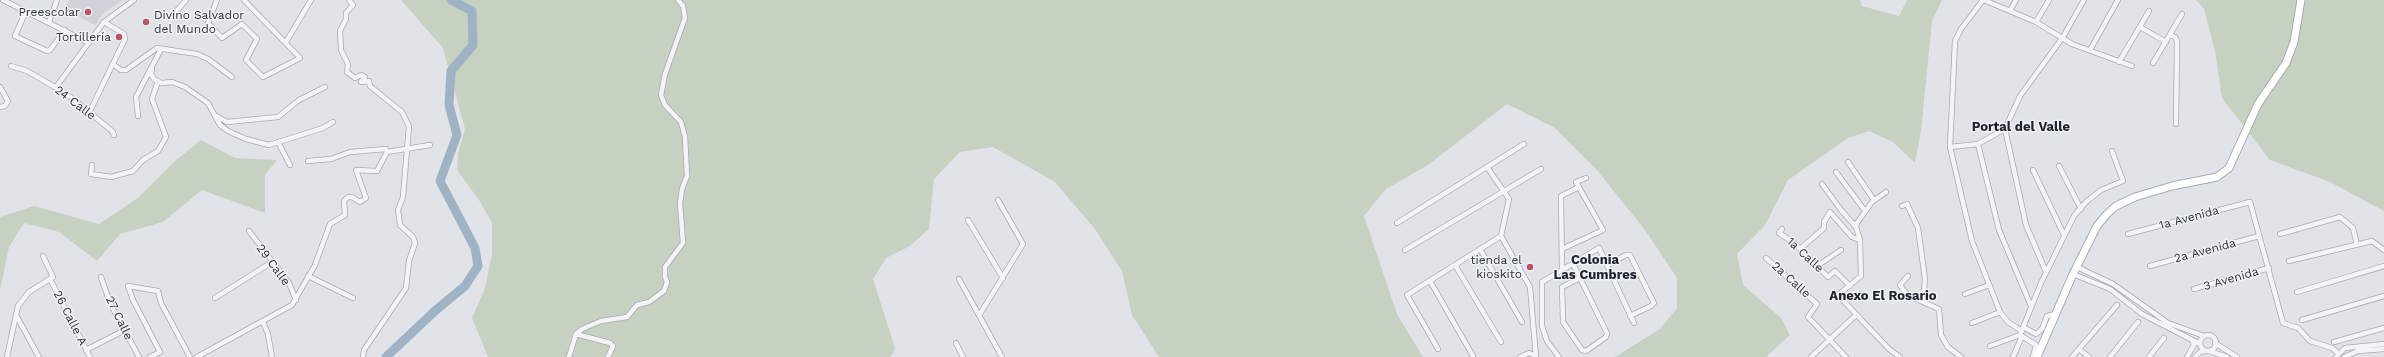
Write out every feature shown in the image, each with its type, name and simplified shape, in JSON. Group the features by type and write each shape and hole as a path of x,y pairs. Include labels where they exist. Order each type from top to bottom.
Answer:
{"main road":[{"path":"2037,357 2075,270 2097,226 2116,206 2135,197 2172,186 2217,178 2229,168 2258,104 2286,63 2294,42 2301,0"}],"street":[{"path":"3,0 25,13 49,22 89,43"},
{"path":"49,22 57,0"},
{"path":"56,87 104,22 134,0"},
{"path":"173,15 186,0"},
{"path":"217,0 208,23 222,38 242,24 257,39 246,60 263,76 300,58 244,0"},
{"path":"286,42 312,0"},
{"path":"349,0 353,5 346,13 346,19 340,31 341,50 348,64 347,72 355,78 361,75 365,77 361,82 369,81 370,86 402,112 409,126 403,197 398,210 400,225 413,237 415,242 409,261 408,284 364,350 363,357"},
{"path":"569,357 576,334 582,329 602,321 627,317 637,305 649,302 664,291 667,282 665,277 665,267 683,244 680,203 682,188 687,176 686,137 682,125 664,105 661,95 665,74 685,18 683,6 678,0"},
{"path":"2034,357 2036,345 2008,322 2000,312 1972,241 1950,147 1955,41 1961,29 1984,0 2036,22 2063,37 2072,44 2132,66"},
{"path":"2010,11 2016,0"},
{"path":"2036,22 2049,0"},
{"path":"1950,147 1978,144 2005,129 2020,96 2063,37 2084,0"},
{"path":"2090,50 2118,0"},
{"path":"2119,62 2149,11"},
{"path":"25,13 15,36 47,51 50,50 65,30"},
{"path":"2153,63 2182,14"},
{"path":"89,113 114,65 125,36 104,22"},
{"path":"2140,26 2166,42"},
{"path":"2170,35 2175,37 2177,41 2176,124"},
{"path":"114,65 121,70 126,70 154,48 197,54 208,59 232,77"},
{"path":"138,116 136,97 161,49"},
{"name":"24 Calle","path":"10,66 27,71 56,87 112,131 114,135"},
{"path":"152,68 152,76 158,81 172,82 185,87 208,103 220,125 228,131 269,145 323,128 333,122"},
{"path":"92,165 91,174 111,177 133,171 143,160 158,151 166,137 152,100 158,81"},
{"path":"0,87 8,98 5,106 0,107"},
{"path":"215,115 227,122 278,117 299,100 325,87"},
{"path":"2005,129 2026,225 2046,272"},
{"path":"278,142 290,165"},
{"path":"1397,223 1524,144"},
{"path":"1978,144 1999,230 2031,306"},
{"path":"197,357 288,308 296,300 315,265 330,224 345,215 344,201 348,197 352,197 360,202 366,198 356,170 377,171 387,152 408,147 430,145"},
{"path":"308,161 331,159 350,152 386,149 387,152"},
{"path":"2013,357 2031,306 2064,235 2081,209 2101,190 2122,181 2112,151"},
{"path":"1848,162 1874,200"},
{"path":"2060,166 2081,209"},
{"path":"1438,349 1407,295 1500,236 1509,199 1487,167"},
{"path":"1405,250 1541,169"},
{"path":"2033,170 2064,235"},
{"path":"1836,172 1865,211"},
{"path":"1562,249 1603,230 1576,182 1586,178"},
{"path":"1822,184 1841,210 1856,227 1860,240 1861,276 1838,294 1856,315 1900,357"},
{"path":"1562,270 1561,196 1579,187"},
{"path":"1856,227 1865,211 1874,200 1886,192"},
{"path":"980,314 1023,244 998,200"},
{"name":"1a Avenida","path":"2128,234 2250,202 2259,236"},
{"path":"1902,206 1907,204 1918,228 1925,279 1923,302"},
{"path":"1800,249 1824,228 1824,222 1830,212 1852,237 1860,240"},
{"path":"2280,234 2340,217 2353,228 2357,245"},
{"path":"968,220 1003,278"},
{"name":"1a Calle","path":"1782,229 1780,233 1800,249 1828,277 1835,271 1850,286"},
{"name":"29 Calle","path":"249,231 288,283 296,300"},
{"path":"1500,236 1530,287 1535,356"},
{"path":"2259,236 2285,325 2298,328 2310,341 2332,348 2337,355 2349,348 2384,344"},
{"name":"2a Avenida","path":"2150,266 2259,236"},
{"path":"2289,261 2372,241 2384,250"},
{"path":"1559,357 1547,341 1542,326 1542,282 1599,248 1634,323"},
{"path":"1480,249 1522,322"},
{"path":"1817,266 1841,250"},
{"path":"1607,264 1626,255 1630,255 1654,303 1651,306 1630,316"},
{"name":"26 Calle A","path":"43,256 51,278 90,357"},
{"name":"2a Calle","path":"1766,258 1817,304 1808,316 1846,357"},
{"path":"215,298 272,262"},
{"path":"1573,264 1580,278 1607,335 1584,351 1563,322 1562,287 1580,278"},
{"path":"1454,265 1501,342"},
{"path":"2297,292 2384,266"},
{"name":"3 Avenida","path":"2194,289 2269,268"},
{"path":"2075,270 2113,284 2168,323 2204,336 2212,337 2215,343 2237,357"},
{"path":"2075,270 2110,289 2142,314 2200,344 2208,351 2227,357"},
{"name":"29 Calle","path":"308,276 353,298"},
{"path":"1908,276 1900,285 1907,294 1939,309 1941,335 1948,347 1961,357"},
{"name":"27 Calle","path":"100,277 110,303 139,357"},
{"path":"6,357 16,315 22,300 51,278"},
{"path":"959,279 980,314 1002,357"},
{"path":"1430,280 1474,356"},
{"path":"1965,294 1989,285"},
{"path":"150,357 160,352 133,300 128,286 158,291 161,303 190,357"},
{"path":"2302,320 2384,296"},
{"path":"2072,357 2116,305"},
{"path":"1972,323 2000,312"},
{"path":"1990,346 2022,332 2036,334 2042,329 2047,316 2055,314"},
{"path":"16,315 39,357"},
{"path":"1811,357 1856,315"},
{"path":"263,322 268,334 272,357"},
{"path":"2110,357 2138,322"},
{"path":"2334,342 2384,328"},
{"path":"86,350 124,330"},
{"path":"576,334 610,343 613,346 608,357"},
{"path":"2200,344 2204,336"},
{"path":"2150,357 2164,338"},
{"path":"2187,357 2194,345 2192,340"},
{"path":"2195,357 2200,352 2208,351 2214,347 2215,343"},
{"path":"956,344 963,357"},
{"path":"2079,349 2089,357"},
{"path":"2344,357 2358,351 2384,349"},
{"path":"1520,357 1529,353 1535,356"}],"shaded area":[{"name":"Preescolar","path":"69,0 123,0 104,13 95,25 64,9"}],"green space":[{"path":"401,0 1860,0 1862,6 1899,16 1907,0 1942,0 1932,21 1921,131 1915,163 1893,142 1869,131 1848,138 1788,180 1765,225 1737,254 1743,285 1781,318 1790,335 1766,357 1615,357 1660,329 1677,308 1677,278 1645,230 1596,169 1555,128 1507,104 1428,165 1386,189 1364,216 1397,314 1423,357 1159,357 1132,315 1122,271 1095,229 1055,182 993,147 960,152 934,179 929,229 910,246 886,258 873,279 895,348 891,357 488,357 472,318 485,288 492,254 492,223 479,200 457,170 458,153 465,129 443,48"},
{"path":"2196,0 2384,0 2384,211 2330,182 2270,160 2222,98 2215,51 2204,9"},
{"path":"201,140 235,158 277,160 265,175 265,213 202,190 163,222 120,234 97,261 59,232 24,223 9,247 0,290 0,217 34,206 99,224 139,197 176,160"}],"waterway":[{"path":"386,357 436,310 465,286 478,266 475,248 440,181 457,135 449,105 451,71 473,45 472,11 451,0"}],"place":[{"name":"Preescolar","path":"88,12"},
{"name":"Divino Salvador del Mundo","path":"146,22"},
{"name":"Tortillería","path":"119,37"},
{"name":"tienda el kioskito","path":"1530,267"}],"district":[{"name":"Portal del Valle","path":"2021,127"},
{"name":"Colonia Las Cumbres","path":"1595,268"},
{"name":"Anexo El Rosario","path":"1883,296"}]}
